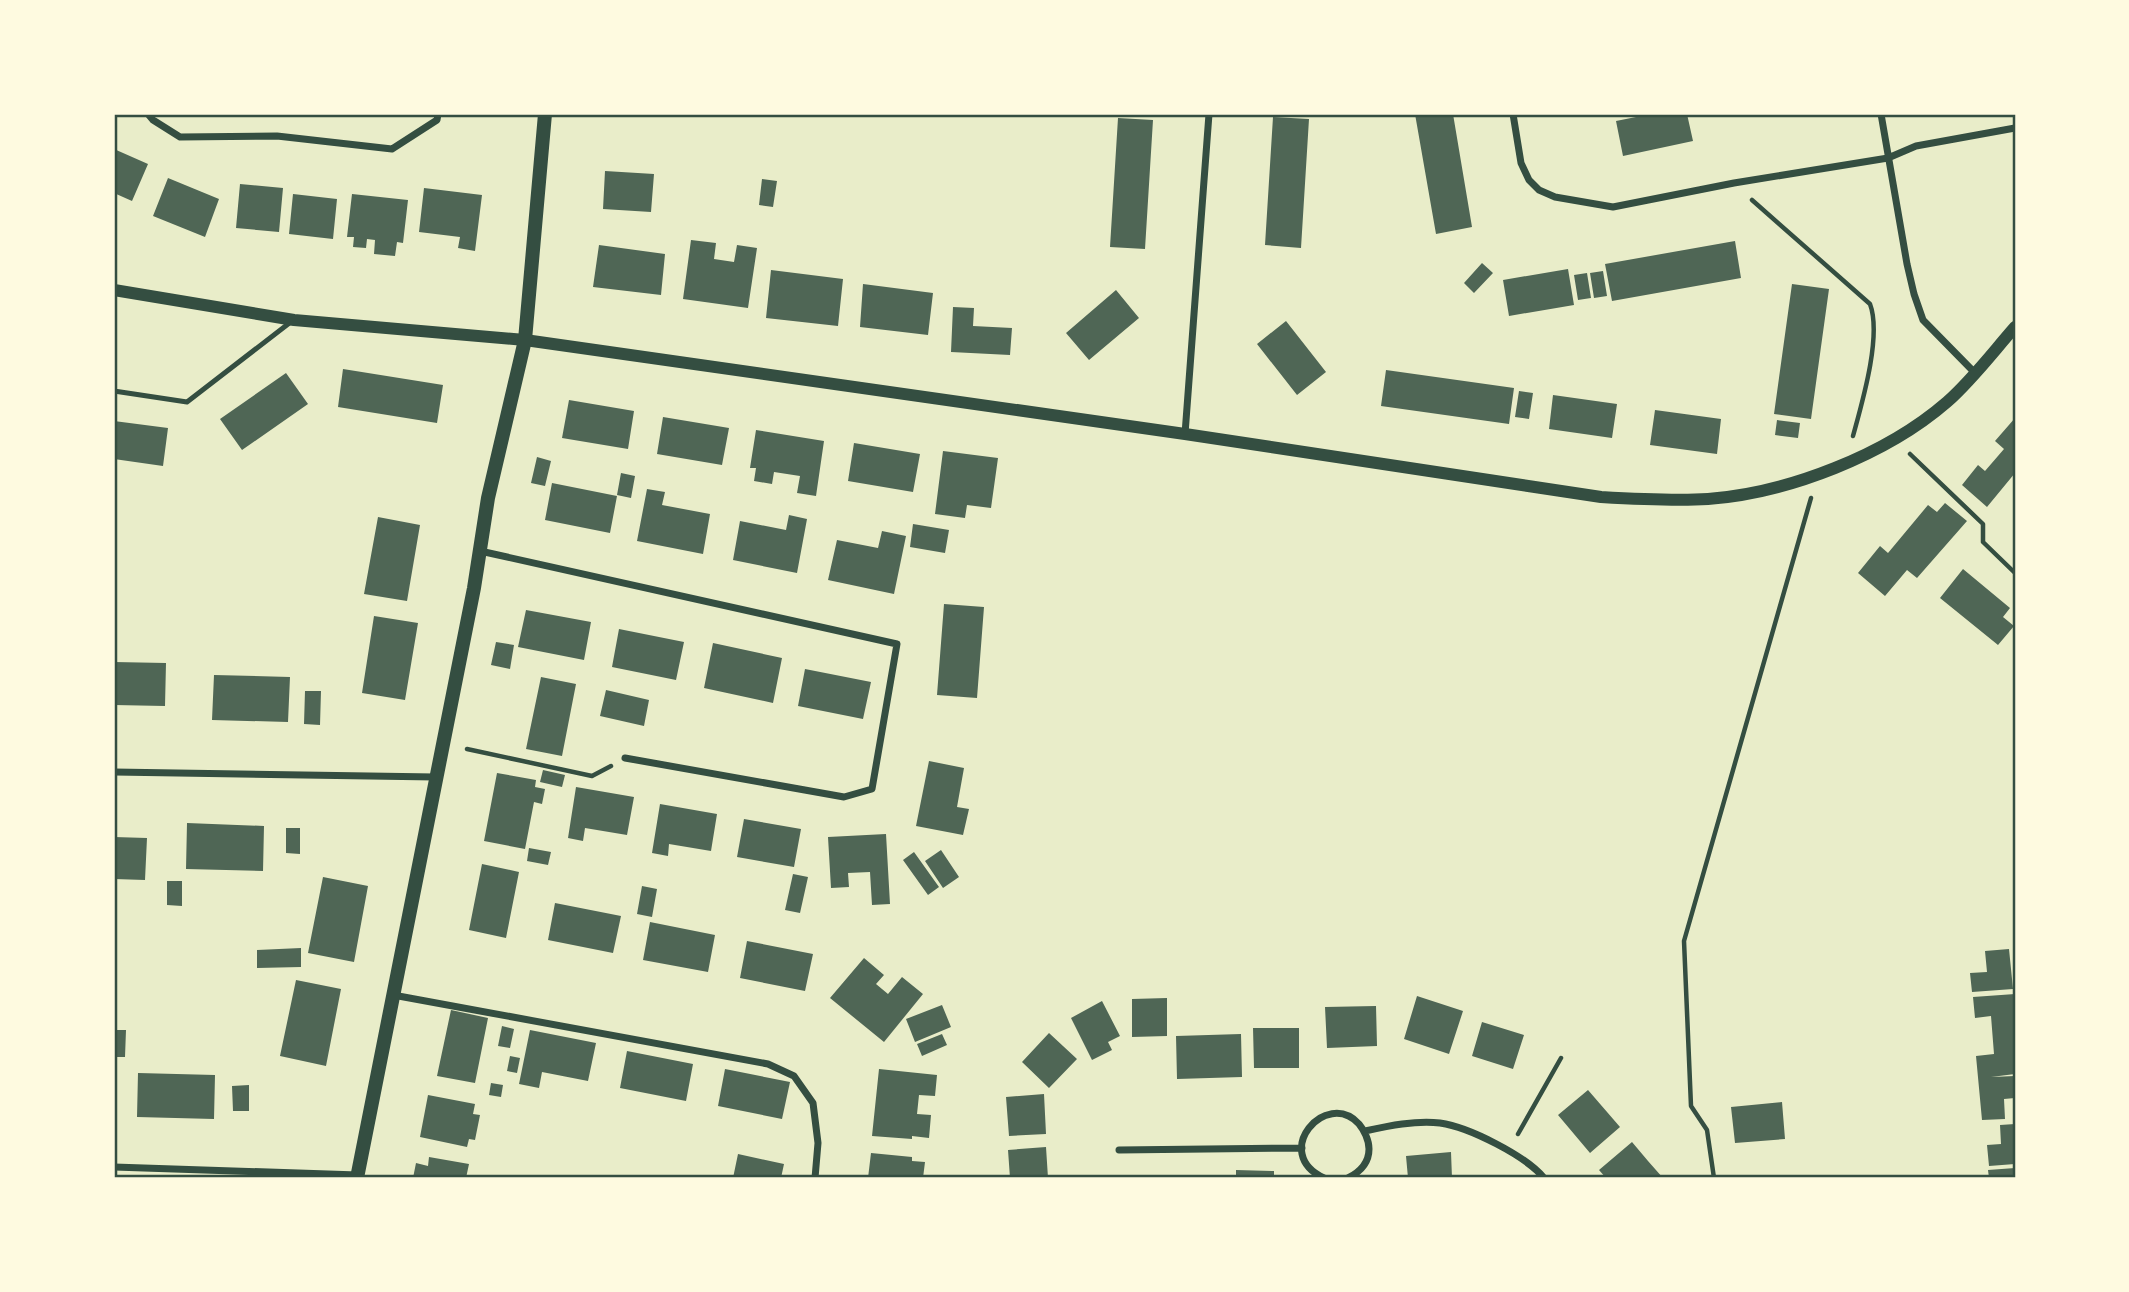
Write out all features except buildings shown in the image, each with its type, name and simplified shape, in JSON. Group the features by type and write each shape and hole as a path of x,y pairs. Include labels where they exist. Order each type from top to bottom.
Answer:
{"main road":[{"path":"357,1177 480,551 488,498 525,340 545,114"}],"street":[{"path":"148,114 180,137 277,136 392,149 437,120 438,114"},
{"path":"1185,434 1209,114"},
{"path":"1513,114 1521,163 1529,180 1539,190 1556,197 1613,207 1734,183 1888,158 1916,146 2015,128"},
{"path":"1881,114 1914,294 1923,320 1975,373"},
{"path":"114,290 294,320 525,340 1185,434 1601,497 1709,499 1760,491 1818,474 1873,452 1947,401 2015,327"},
{"path":"480,551 897,644 872,789 844,797 625,758"},
{"path":"114,772 435,778"},
{"path":"393,995 768,1064 794,1076 813,1103 818,1143 815,1178"},
{"path":"1324,1178 1312,1172 1303,1159 1302,1148 1306,1130 1318,1118 1329,1114 1344,1115 1356,1121 1365,1131 1369,1149 1365,1165 1359,1173 1348,1178"},
{"path":"1365,1131 1392,1125 1441,1123 1467,1131 1509,1150 1544,1178"},
{"path":"1119,1150 1302,1148"},
{"path":"114,1167 357,1177"}],"lane":[{"path":"114,391 187,402 294,320"}],"path":[{"path":"1734,183 1870,304 1875,316 1872,351 1852,439"},
{"path":"1894,439 1983,524 1983,542 2015,573"},
{"path":"1714,1178 1707,1130 1692,1106 1684,941 1818,474"},
{"path":"467,749 592,776 625,758"},
{"path":"1509,1150 1561,1058"}]}
